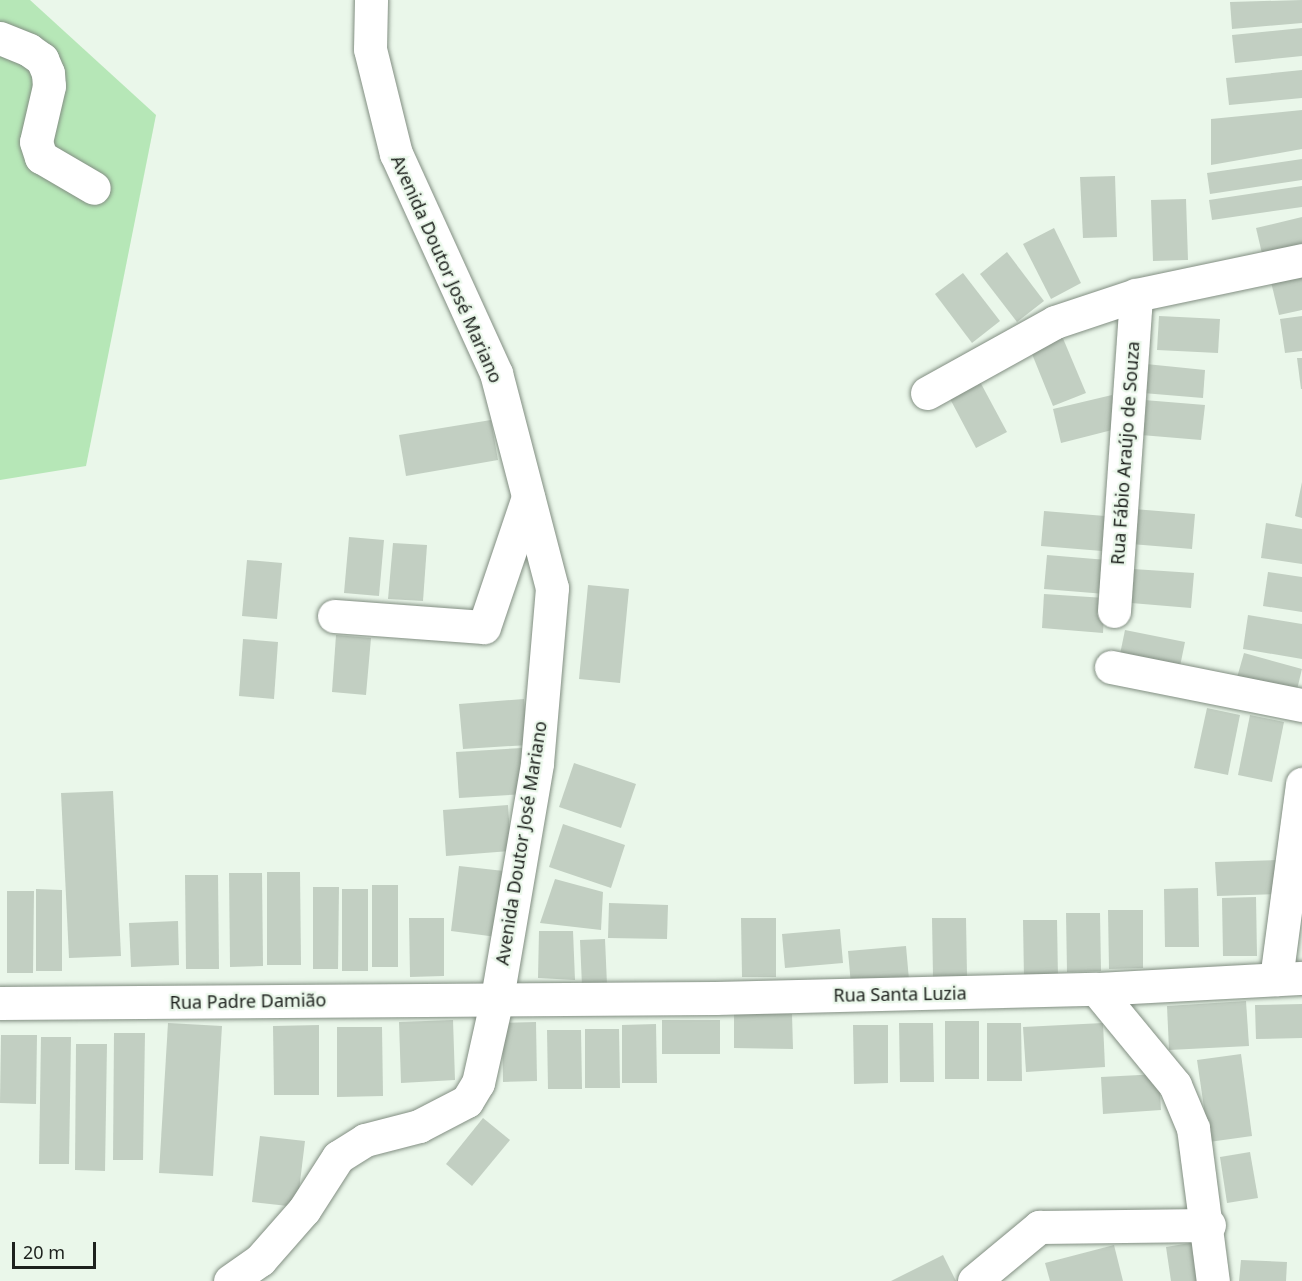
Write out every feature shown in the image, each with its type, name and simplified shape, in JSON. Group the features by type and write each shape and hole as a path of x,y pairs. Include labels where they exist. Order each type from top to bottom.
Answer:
{"street":[{"name":"Avenida Doutor José Mariano","path":"230,1281 260,1260 304,1210 338,1157 365,1140 418,1126 468,1101 478,1083 497,998 537,763 552,588 496,374 396,154 370,49 370,0"},
{"path":"0,39 29,50 42,59 48,73 49,86 36,142 41,158 94,188"},
{"path":"927,393 1055,322 1136,295 1302,260"},
{"name":"Rua Fábio Araújo de Souza","path":"1114,611 1136,295"},
{"path":"334,616 484,627 528,497"},
{"path":"1111,666 1302,705"},
{"path":"1289,978 1302,784"},
{"name":"Rua Santa Luzia","path":"497,998 715,998 1096,989 1289,978"},
{"path":"1096,989 1175,1085 1193,1128 1209,1225 1214,1281"},
{"name":"Rua Padre Damião","path":"0,1003 497,998"},
{"path":"974,1281 1039,1227 1209,1225"}],"green space":[{"path":"0,0 30,0 156,115 86,466 0,480"}],"building":[{"path":"1302,0 1302,23 1232,29 1230,2"},
{"path":"1302,28 1302,56 1235,63 1232,35"},
{"path":"1302,70 1302,98 1229,105 1226,78"},
{"path":"1302,110 1302,149 1211,165 1211,119"},
{"path":"1302,159 1302,180 1210,194 1207,173"},
{"path":"1115,176 1117,237 1083,238 1080,177"},
{"path":"1302,186 1302,207 1212,220 1209,200"},
{"path":"1186,199 1188,260 1153,261 1151,200"},
{"path":"1302,217 1302,253 1264,262 1256,228"},
{"path":"1054,228 1081,283 1051,299 1023,244"},
{"path":"1007,252 1044,301 1017,322 980,274"},
{"path":"963,273 1000,321 972,343 935,294"},
{"path":"1302,275 1302,310 1279,315 1271,282"},
{"path":"1159,316 1220,319 1218,353 1157,350"},
{"path":"1302,316 1302,351 1285,353 1280,319"},
{"path":"1062,336 1086,393 1053,406 1030,349"},
{"path":"1297,358 1302,358 1302,389 1301,389"},
{"path":"1146,364 1205,370 1203,398 1143,393"},
{"path":"978,378 1007,432 976,448 948,395"},
{"path":"1112,395 1120,428 1061,443 1053,409"},
{"path":"1144,400 1205,405 1201,440 1141,435"},
{"path":"491,420 498,460 406,476 399,435"},
{"path":"1302,482 1302,518 1295,516"},
{"path":"1134,509 1195,514 1192,549 1131,544"},
{"path":"1044,511 1105,516 1102,551 1041,546"},
{"path":"1266,523 1302,529 1302,564 1261,558"},
{"path":"349,537 384,540 379,596 344,593"},
{"path":"393,543 427,545 423,601 388,599"},
{"path":"1047,555 1107,560 1105,594 1044,589"},
{"path":"247,560 282,563 277,619 242,616"},
{"path":"1133,569 1194,573 1191,608 1131,603"},
{"path":"1268,572 1302,577 1302,612 1263,606"},
{"path":"588,585 629,589 620,683 579,679"},
{"path":"1044,594 1105,598 1103,633 1042,628"},
{"path":"1248,615 1302,624 1302,659 1243,649"},
{"path":"1125,630 1185,642 1178,676 1118,664"},
{"path":"336,635 371,638 366,695 332,692"},
{"path":"243,639 278,642 274,699 239,696"},
{"path":"1244,653 1302,669 1295,698 1236,681"},
{"path":"524,699 528,745 463,749 459,704"},
{"path":"1207,708 1240,715 1228,775 1194,768"},
{"path":"1250,715 1284,722 1272,782 1238,775"},
{"path":"522,748 525,794 459,798 456,752"},
{"path":"574,763 636,784 621,828 559,807"},
{"path":"113,791 121,956 69,958 61,793"},
{"path":"508,805 511,851 446,856 443,810"},
{"path":"563,824 625,845 611,888 549,867"},
{"path":"1276,860 1277,894 1217,896 1215,862"},
{"path":"459,866 504,871 497,937 451,931"},
{"path":"267,872 300,872 301,965 267,965"},
{"path":"229,873 262,873 263,966 230,967"},
{"path":"185,875 218,875 219,969 186,969"},
{"path":"555,879 603,892 601,930 540,923"},
{"path":"372,885 398,885 398,967 372,967"},
{"path":"313,887 339,887 338,969 313,969"},
{"path":"1198,888 1199,947 1165,947 1164,889"},
{"path":"36,889 62,890 62,971 36,971"},
{"path":"342,889 368,889 368,971 342,971"},
{"path":"7,891 34,891 33,973 7,973"},
{"path":"1256,897 1257,956 1223,956 1222,898"},
{"path":"609,903 668,905 667,939 608,938"},
{"path":"1108,910 1143,910 1143,968 1109,969"},
{"path":"1066,913 1100,913 1101,971 1067,972"},
{"path":"409,918 444,918 444,976 410,977"},
{"path":"741,918 776,918 776,977 742,977"},
{"path":"932,918 966,918 967,976 933,977"},
{"path":"1023,920 1057,920 1058,979 1024,979"},
{"path":"178,921 179,965 131,967 129,923"},
{"path":"840,929 843,963 785,968 782,934"},
{"path":"539,931 573,931 575,980 538,978"},
{"path":"605,939 607,985 582,986 580,940"},
{"path":"906,946 909,980 851,985 848,951"},
{"path":"1246,1001 1249,1046 1169,1050 1167,1006"},
{"path":"1302,1004 1302,1038 1256,1039 1255,1005"},
{"path":"734,1014 792,1014 793,1049 734,1048"},
{"path":"453,1020 455,1080 401,1083 399,1022"},
{"path":"662,1020 720,1020 720,1054 662,1054"},
{"path":"945,1021 979,1021 979,1079 945,1079"},
{"path":"536,1022 537,1081 503,1082 502,1023"},
{"path":"168,1023 222,1026 213,1176 159,1173"},
{"path":"899,1023 933,1023 934,1082 900,1082"},
{"path":"987,1023 1021,1023 1022,1081 987,1081"},
{"path":"1103,1023 1105,1067 1026,1072 1023,1027"},
{"path":"656,1024 657,1083 622,1083 622,1025"},
{"path":"319,1025 319,1095 274,1095 273,1026"},
{"path":"853,1025 888,1025 888,1083 854,1084"},
{"path":"337,1027 382,1027 383,1096 337,1097"},
{"path":"585,1029 619,1029 620,1088 585,1088"},
{"path":"547,1030 581,1030 582,1089 548,1089"},
{"path":"114,1033 145,1033 143,1160 113,1160"},
{"path":"1,1035 37,1035 36,1104 0,1103"},
{"path":"41,1037 71,1037 69,1164 39,1164"},
{"path":"76,1044 107,1044 105,1171 75,1170"},
{"path":"1241,1054 1252,1136 1209,1142 1197,1060"},
{"path":"1159,1074 1161,1110 1103,1114 1101,1077"},
{"path":"483,1118 510,1140 472,1186 446,1164"},
{"path":"260,1136 305,1141 297,1207 252,1202"},
{"path":"1250,1152 1258,1198 1227,1203 1220,1157"},
{"path":"1196,1242 1202,1281 1171,1281 1166,1247"},
{"path":"1114,1245 1123,1281 1050,1281 1045,1263"},
{"path":"943,1255 956,1281 891,1281"},
{"path":"1241,1260 1287,1262 1286,1281 1239,1281"}]}
